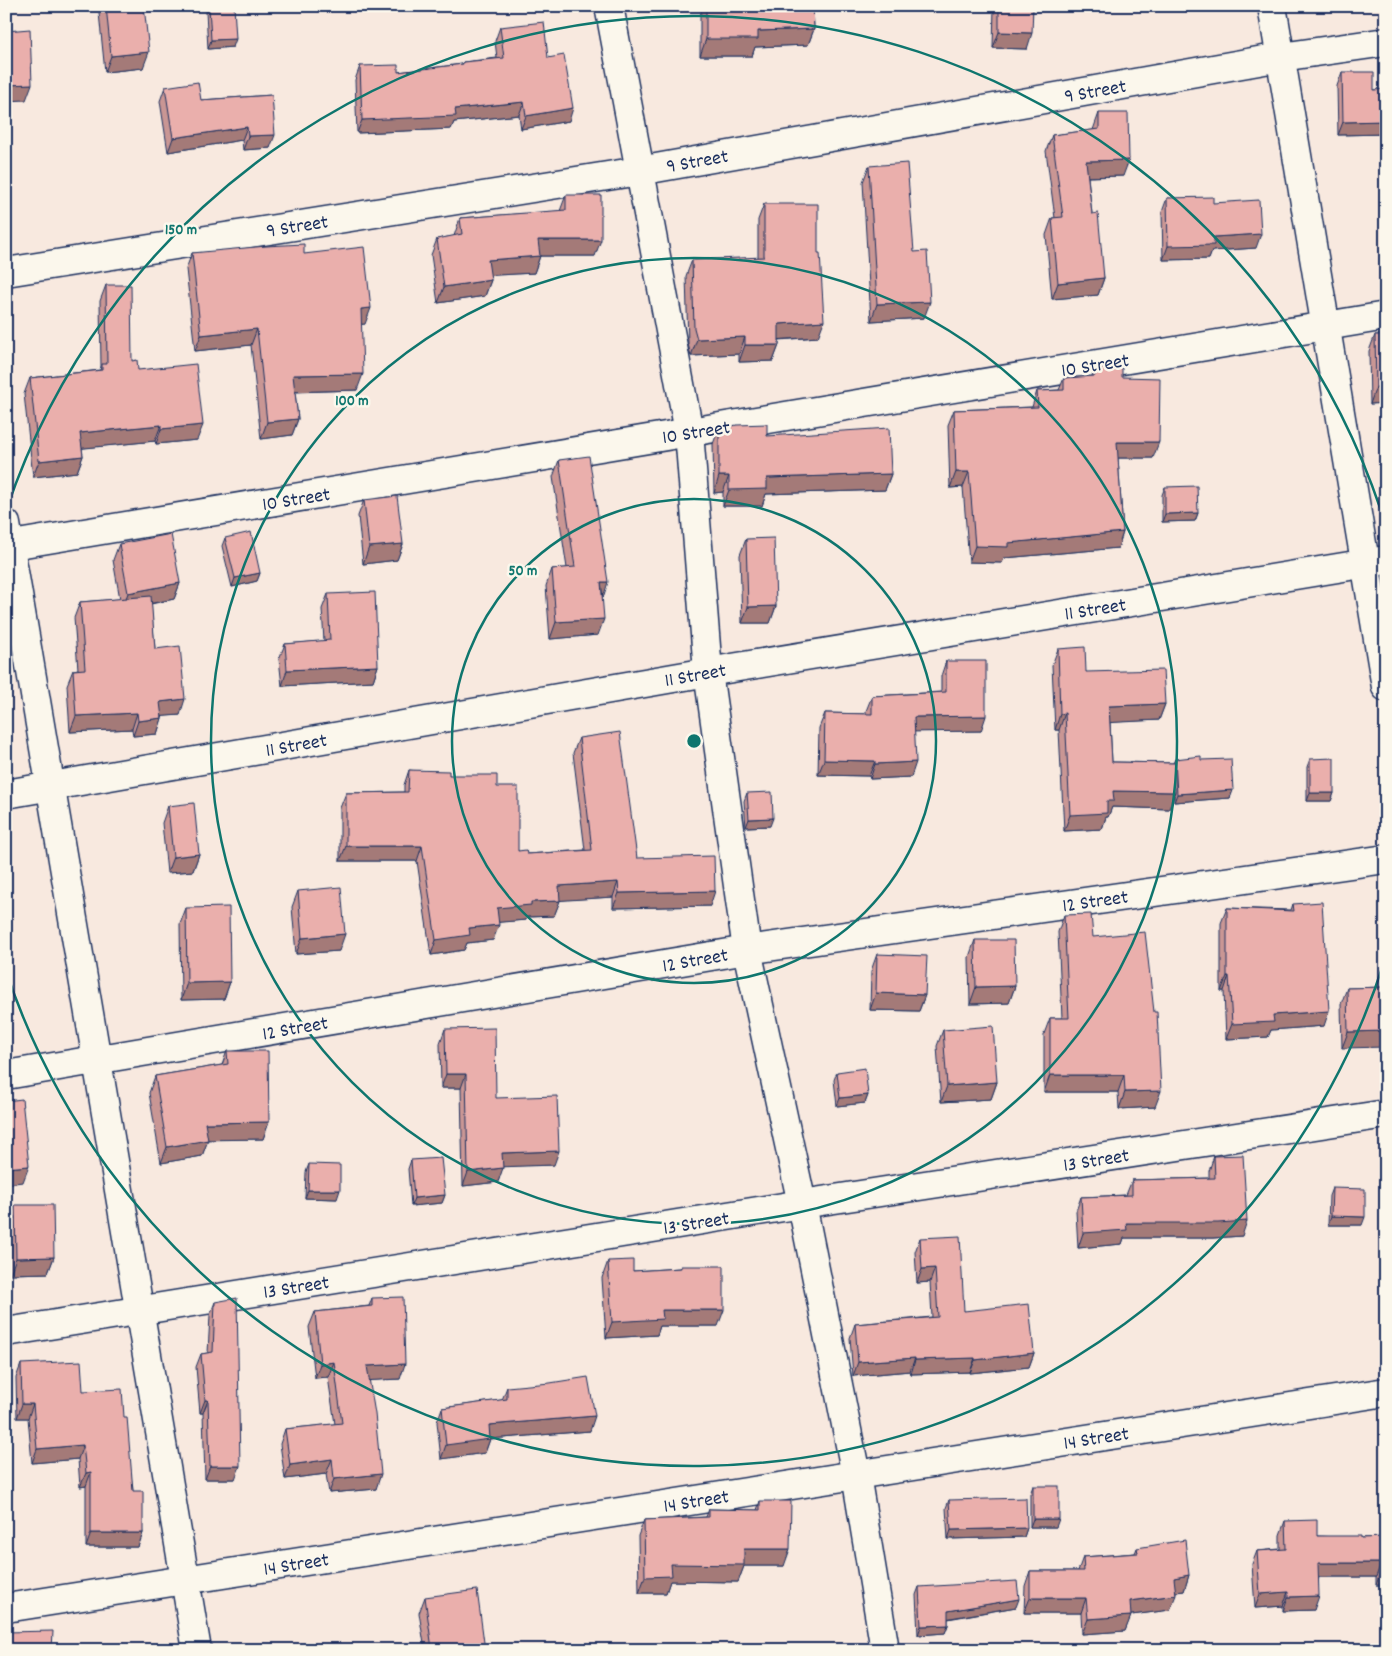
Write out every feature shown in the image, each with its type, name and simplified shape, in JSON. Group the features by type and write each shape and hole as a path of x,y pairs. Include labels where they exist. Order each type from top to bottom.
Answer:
{"street":[{"path":"609,6 689,432 708,672 747,950 802,1204 856,1475 885,1650"},
{"path":"1272,6 1326,326 1376,562 1386,687"},
{"name":"9 Street","path":"6,272 639,171 1281,57 1386,42"},
{"name":"10 Street","path":"7,539 689,432 1386,316"},
{"path":"7,539 51,787 197,1650"},
{"name":"11 Street","path":"6,794 708,672 1376,562"},
{"name":"12 Street","path":"6,1075 747,950 1386,859"},
{"name":"13 Street","path":"6,1332 802,1204 1386,1114"},
{"name":"14 Street","path":"6,1608 1386,1392"}],"building":[{"path":"106,6 144,6 149,52 111,56"},
{"path":"209,6 234,6 236,39 211,40"},
{"path":"706,6 813,6 814,29 758,31 758,39 706,39"},
{"path":"999,6 1033,6 1032,33 999,32"},
{"path":"544,22 548,58 564,55 573,108 526,116 524,102 455,109 456,116 362,120 360,66 398,65 398,72 504,58 500,27"},
{"path":"30,29 32,84 6,85 6,31"},
{"path":"1342,72 1374,72 1374,90 1386,89 1386,121 1343,122"},
{"path":"198,82 201,100 272,95 275,135 248,136 247,127 173,138 165,87"},
{"path":"1099,113 1128,113 1129,160 1086,161 1092,214 1098,213 1104,278 1058,283 1052,218 1063,217 1052,135 1099,129"},
{"path":"907,163 914,252 927,251 930,302 877,304 869,166"},
{"path":"566,195 601,195 601,240 538,240 540,256 488,260 491,280 444,287 437,239 462,234 460,218 566,210"},
{"path":"1213,197 1213,203 1259,200 1261,234 1214,237 1214,245 1168,246 1167,198"},
{"path":"764,204 818,204 818,253 820,253 824,321 779,324 779,345 745,345 745,337 697,339 694,328 692,260 764,257"},
{"path":"304,244 304,254 364,247 371,308 361,309 363,374 293,375 298,419 267,422 257,329 201,335 192,253"},
{"path":"106,285 131,285 132,361 137,360 138,370 196,364 203,425 161,429 161,425 80,433 83,456 39,461 30,378 102,370 102,364 107,364"},
{"path":"1375,335 1386,335 1386,387 1376,387"},
{"path":"1095,368 1122,368 1122,377 1160,378 1159,442 1117,442 1123,532 1008,543 1008,547 975,546 969,472 956,472 954,410 1038,407 1037,391 1064,390 1064,378 1095,376"},
{"path":"767,424 767,436 889,428 891,474 767,478 767,489 729,490 729,476 719,476 719,428"},
{"path":"589,456 608,582 601,582 604,619 556,622 552,569 575,567 559,460"},
{"path":"1197,486 1198,513 1165,514 1165,487"},
{"path":"397,496 403,544 369,547 364,500"},
{"path":"251,532 260,573 235,578 225,538"},
{"path":"171,534 180,583 128,593 119,544"},
{"path":"774,538 776,606 748,607 746,539"},
{"path":"375,592 378,666 287,670 285,644 330,640 328,594"},
{"path":"151,596 155,649 180,646 185,699 160,702 162,718 138,721 137,713 76,716 73,670 85,669 80,602"},
{"path":"1085,647 1086,672 1163,670 1165,704 1109,706 1112,762 1175,763 1175,792 1113,791 1114,801 1107,801 1107,813 1070,815 1065,713 1060,714 1058,649"},
{"path":"946,661 986,661 986,716 914,717 916,762 875,764 875,761 824,760 825,713 872,714 872,696 946,692"},
{"path":"620,732 637,858 714,856 715,891 619,893 618,882 559,886 560,901 531,902 531,905 497,908 499,925 469,928 470,935 436,940 422,846 346,846 346,793 408,792 409,770 449,771 449,775 497,775 497,787 518,787 518,851 526,850 527,854 592,850 579,738"},
{"path":"1201,756 1201,760 1231,759 1233,790 1177,794 1175,759"},
{"path":"1334,758 1334,793 1310,793 1310,759"},
{"path":"772,792 773,818 749,819 747,793"},
{"path":"194,803 199,854 173,857 168,806"},
{"path":"341,887 345,934 302,938 298,891"},
{"path":"1322,902 1329,1011 1273,1015 1274,1022 1232,1024 1229,976 1227,976 1227,908 1294,911 1293,904"},
{"path":"229,907 230,982 187,983 186,908"},
{"path":"1091,914 1093,937 1145,932 1154,1012 1157,1012 1161,1091 1125,1092 1124,1075 1050,1075 1050,1018 1069,1018 1064,915"},
{"path":"975,940 1014,940 1015,986 976,987"},
{"path":"877,954 927,956 925,995 876,993"},
{"path":"1386,987 1386,1031 1348,1032 1347,988"},
{"path":"993,1026 997,1082 947,1086 943,1030"},
{"path":"495,1028 496,1098 557,1096 559,1151 502,1153 503,1168 468,1172 466,1074 446,1074 445,1029"},
{"path":"227,1051 268,1051 269,1122 205,1123 208,1140 167,1147 155,1076 228,1064"},
{"path":"865,1068 868,1095 840,1098 837,1072"},
{"path":"22,1099 29,1166 6,1168 6,1101"},
{"path":"1243,1155 1247,1221 1218,1223 1126,1223 1127,1230 1083,1233 1081,1197 1132,1195 1132,1180 1215,1178 1214,1156"},
{"path":"441,1158 445,1195 414,1198 411,1160"},
{"path":"309,1164 340,1165 340,1190 308,1190"},
{"path":"1332,1188 1365,1189 1365,1217 1331,1216"},
{"path":"15,1205 53,1205 54,1257 16,1258"},
{"path":"960,1236 964,1311 1029,1304 1034,1353 975,1360 975,1358 915,1360 915,1358 858,1362 855,1324 938,1317 935,1268 922,1269 920,1238"},
{"path":"633,1260 633,1271 681,1268 681,1266 724,1266 724,1310 662,1310 663,1319 612,1322 608,1261"},
{"path":"403,1297 405,1364 367,1366 375,1414 381,1474 334,1479 332,1459 290,1465 285,1429 342,1423 334,1362 320,1364 315,1312 372,1306 372,1298"},
{"path":"237,1298 240,1466 210,1466 208,1400 205,1400 201,1354 213,1352 215,1302"},
{"path":"81,1361 83,1391 122,1389 124,1417 127,1417 133,1491 143,1491 143,1533 91,1533 91,1472 86,1473 83,1445 37,1449 33,1404 22,1404 21,1364"},
{"path":"588,1377 595,1416 489,1425 490,1439 446,1445 442,1408 507,1399 507,1387"},
{"path":"1033,1486 1059,1486 1059,1519 1033,1519"},
{"path":"1026,1498 1027,1528 951,1530 949,1500"},
{"path":"760,1501 791,1501 790,1549 744,1549 744,1565 671,1564 672,1576 645,1577 644,1520 709,1517 709,1509 760,1510"},
{"path":"1317,1520 1317,1536 1386,1537 1386,1571 1381,1571 1381,1563 1318,1563 1319,1596 1288,1597 1288,1592 1260,1594 1257,1551 1286,1549 1285,1521"},
{"path":"1185,1540 1189,1575 1174,1578 1176,1595 1130,1601 1131,1616 1088,1619 1086,1598 1030,1598 1030,1571 1084,1571 1083,1557 1138,1553 1137,1548"},
{"path":"1017,1581 1019,1599 948,1611 948,1625 921,1626 919,1587"},
{"path":"477,1590 485,1650 459,1650 459,1645 432,1649 425,1597"},
{"path":"53,1631 52,1650 6,1650 6,1632"},
{"path":"543,1647 544,1650 516,1650"}]}
